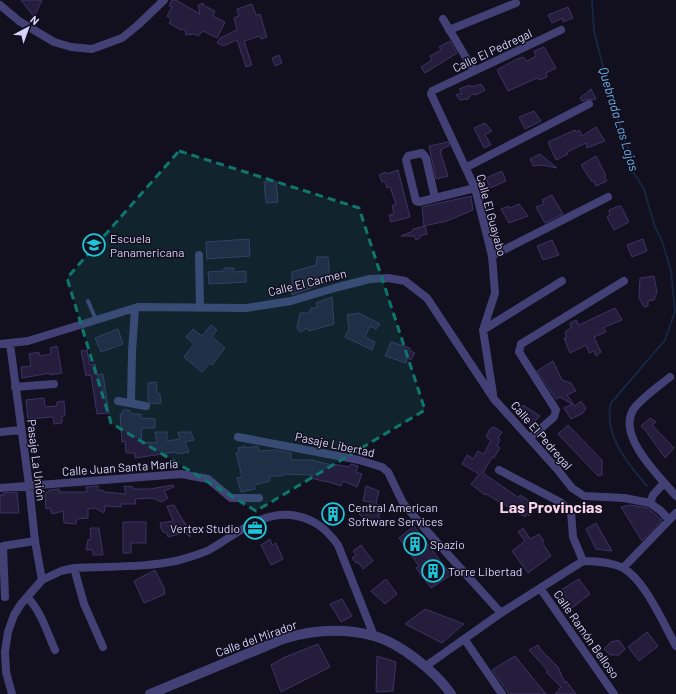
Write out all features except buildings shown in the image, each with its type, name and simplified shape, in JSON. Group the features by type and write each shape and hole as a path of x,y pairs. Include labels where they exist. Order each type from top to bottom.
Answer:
{"street":[{"path":"0,5 19,21 54,42 71,47 92,49 122,38 164,0"},
{"path":"449,30 516,3"},
{"path":"443,19 474,71"},
{"name":"Calle El Pedregal","path":"432,91 561,30"},
{"name":"Calle El Guayabo","path":"432,91 431,96 476,188 492,256 495,292 483,330 494,399"},
{"path":"467,167 589,104"},
{"path":"435,198 425,155 422,153 408,156 406,160 416,201 435,198 476,188"},
{"path":"492,256 608,197"},
{"path":"199,255 200,308"},
{"name":"Calle El Carmen","path":"0,344 28,341 135,308 246,308 291,301 370,278 388,278 404,281 428,298 494,399"},
{"path":"483,330 562,281"},
{"path":"530,438 554,417 556,410 519,352 521,344 624,281"},
{"path":"131,404 135,308"},
{"name":"Pasaje La Unión","path":"10,344 29,485 34,541 42,580"},
{"path":"670,377 633,409 629,419 630,433 636,447 676,496"},
{"path":"15,387 54,384"},
{"name":"Calle El Pedregal","path":"494,399 557,468 572,488 584,496 624,498 650,503"},
{"path":"118,401 146,406"},
{"path":"0,432 21,430"},
{"name":"Pasaje Libertad","path":"238,437 359,460 382,467 388,472 403,503 416,519 501,613"},
{"path":"499,470 560,502 571,512 573,537 583,561"},
{"name":"Calle Juan Santa María","path":"0,488 181,474 208,479 231,498 259,498"},
{"path":"664,483 653,494 650,503 661,511 669,520"},
{"path":"623,568 676,513"},
{"path":"12,694 5,664 6,642 14,615 42,580 61,571 74,568 156,564 182,559 208,551 244,527 269,516 284,514 310,519 322,527 338,545 374,636"},
{"path":"5,597 3,546 34,541"},
{"path":"426,666 465,640 501,613 583,561 593,561 614,565 623,568 635,576 676,646"},
{"path":"74,568 84,604 103,646"},
{"name":"Calle Ramón Belloso","path":"540,588 614,694"},
{"path":"27,597 34,604 55,650"},
{"name":"Calle del Mirador","path":"150,694 166,691 298,634 315,631 343,631 374,636 405,651 426,666 446,686 451,694"},
{"path":"465,640 502,694"}],"lane":[{"path":"88,301 96,320"}],"highlighted area":[{"path":"179,151 359,208 425,410 256,511 111,423 67,278"}],"waterway":[{"name":"Quebrada Las Lajas","path":"592,0 594,31 612,102 628,149 631,169 644,189 655,227 662,241 671,271 675,311 665,340 611,403 609,415 614,438 619,448 625,459 647,486"}],"place":[{"name":"Escuela Panamericana","path":"94,245"},
{"name":"Central American Software Services","path":"333,514"},
{"name":"Vertex Studio","path":"255,528"},
{"name":"Spazio","path":"415,544"},
{"name":"Torre Libertad","path":"433,571"}],"district":[{"name":"Las Provincias","path":"551,506"}]}
